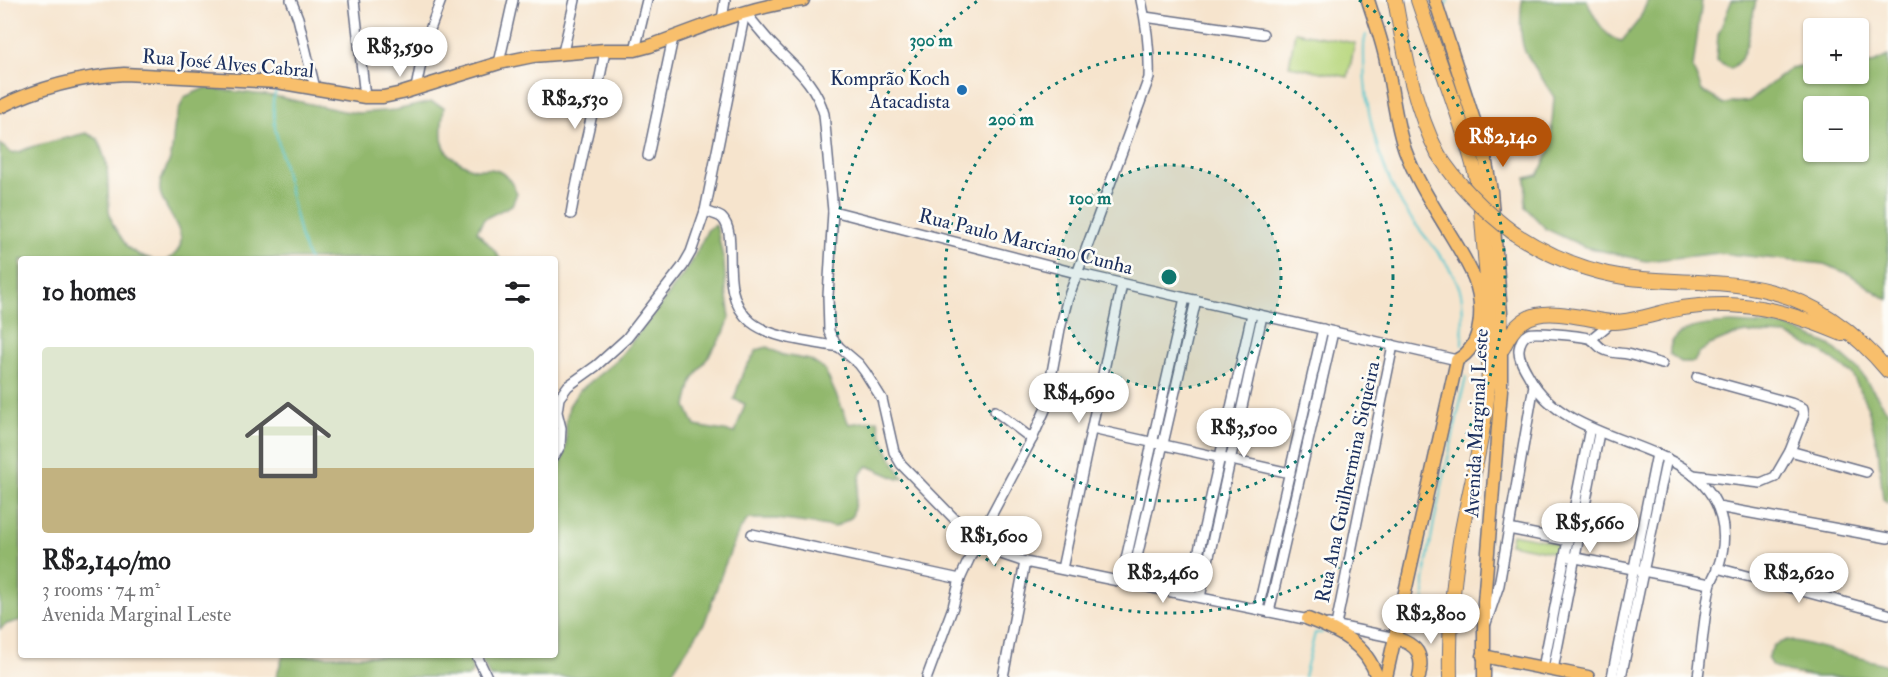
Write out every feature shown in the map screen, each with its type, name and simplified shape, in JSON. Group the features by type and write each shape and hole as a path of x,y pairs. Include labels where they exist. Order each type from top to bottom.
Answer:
{"highway":[{"path":"1395,0 1416,100 1438,154 1462,189 1515,234 1550,255 1605,273 1645,279 1734,285 1772,292 1794,299 1817,310 1861,341 1888,371"},
{"path":"1418,0 1475,174 1481,212 1488,293 1490,340 1487,401 1460,542 1453,592 1449,649 1450,677"},
{"path":"1503,348 1517,326 1526,319 1552,312 1612,322 1699,306 1745,305 1777,310 1806,319 1861,341"}],"main road":[{"name":"Rua José Alves Cabral","path":"0,107 29,93 66,82 124,74 277,82 365,97 382,97 499,63 563,52 635,50 745,12 782,2 803,0"},
{"path":"1368,0 1385,55 1405,149 1418,179 1465,259 1475,282 1478,296 1477,337 1473,348 1457,360 1386,677"},
{"name":"Avenida Marginal Leste","path":"1434,0 1477,128 1488,172 1498,268 1503,348 1485,573 1482,631 1484,677"},
{"path":"1308,620 1336,628 1367,655 1377,677"},
{"path":"1396,638 1412,644 1417,649 1421,666 1419,677"},
{"path":"1483,656 1549,672 1588,677"}],"street":[{"path":"291,0 298,18 315,88"},
{"path":"354,0 365,97"},
{"path":"416,88 425,43 441,0"},
{"path":"499,63 513,0"},
{"path":"563,52 575,0"},
{"path":"635,50 647,0"},
{"path":"723,20 725,0"},
{"path":"927,677 953,608 960,579 977,542 1032,440 1045,410 1060,329 1076,273 1149,78 1150,60 1141,0"},
{"path":"558,404 559,398 568,386 596,366 627,338 683,266 691,252 705,211 745,12"},
{"path":"745,12 809,81 820,100 824,114 833,211 828,321 832,338 859,364 882,399 894,452 901,464 977,542 1000,555 1308,620"},
{"path":"1145,17 1263,34"},
{"path":"648,156 674,38"},
{"path":"571,214 605,50"},
{"path":"705,211 722,218 729,232 729,276 736,303 751,322 778,336 839,347"},
{"name":"Rua Paulo Marciano Cunha","path":"833,211 1122,284 1457,360"},
{"path":"1062,569 1122,284"},
{"path":"1126,582 1152,443 1185,298"},
{"path":"1126,582 1163,445 1196,300"},
{"path":"1189,595 1252,314"},
{"path":"1200,597 1262,316"},
{"path":"1591,339 1612,322"},
{"path":"1269,612 1301,469 1328,331"},
{"path":"1258,609 1290,470 1328,331"},
{"path":"1662,364 1603,350 1591,339 1534,332 1521,339 1519,357 1534,385 1555,408 1595,430 1666,458 1703,484 1718,507 1725,542 1718,568 1710,584 1698,677"},
{"name":"Rua Ana Guilhermina Siqueira","path":"1336,628 1393,345"},
{"path":"1693,475 1768,482 1775,477 1790,451 1804,415 1803,408 1697,377"},
{"path":"1482,631 1499,585 1534,385"},
{"path":"995,411 1032,440"},
{"path":"558,415 561,428 558,450"},
{"path":"1092,429 1230,460 1290,470 1301,469"},
{"path":"1570,557 1568,541 1595,430"},
{"path":"1549,672 1595,430"},
{"path":"1790,451 1866,472"},
{"path":"1621,677 1657,454"},
{"path":"1612,677 1666,458"},
{"path":"1718,507 1888,538"},
{"path":"1206,521 1216,523"},
{"path":"1509,529 1568,541"},
{"path":"752,534 960,579"},
{"path":"1570,557 1710,584"},
{"path":"1002,677 1024,561"},
{"path":"1718,568 1888,614"},
{"path":"1336,628 1350,628 1396,638"},
{"path":"478,658 487,677"}],"green space":[{"path":"1522,0 1587,0 1605,31 1622,41 1639,20 1648,0 1702,0 1693,68 1702,91 1724,104 1749,101 1791,68 1803,66 1803,84 1869,84 1869,64 1888,56 1888,300 1849,274 1824,264 1719,253 1646,261 1585,247 1546,229 1525,207 1526,178 1538,175 1550,150 1554,97 1525,52 1520,20"},
{"path":"1732,0 1756,0 1747,44 1741,59 1731,69 1716,61 1718,35"},
{"path":"1295,32 1355,43 1348,77 1289,66"},
{"path":"205,88 274,96 358,113 396,110 431,102 444,107 442,140 448,153 471,168 491,169 504,174 517,193 512,205 484,219 477,231 498,256 172,256 181,244 181,236 161,195 160,185 171,156 175,123 184,97"},
{"path":"86,133 98,139 107,165 109,211 113,225 128,248 141,256 18,256 18,621 0,629 0,144 11,153"},
{"path":"716,225 724,262 730,317 724,333 692,381 686,406 695,426 735,433 745,404 734,399 743,372 757,350 767,347 783,355 810,360 825,370 849,424 878,420 884,443 903,478 898,479 868,466 861,473 852,517 835,527 777,519 748,519 739,531 705,622 669,677 490,677 481,658 507,660 508,658 558,658 558,471 566,448 569,406 578,392 617,360 658,309 691,263 708,229"},
{"path":"1713,324 1786,326 1830,345 1859,370 1888,412 1888,504 1883,499 1878,448 1868,408 1852,374 1822,352 1787,335 1746,333 1710,345 1699,353 1694,362 1681,362 1670,354 1671,344 1683,332"},
{"path":"1512,534 1564,544 1562,554 1510,544"},
{"path":"1787,640 1888,665 1888,677 1816,677 1787,672 1772,666 1767,658 1774,645"},
{"path":"282,658 471,658 472,672 468,677 276,677"}],"waterway":[{"path":"1445,6 1448,0"},
{"path":"1366,35 1364,40 1366,95 1379,151 1401,203 1449,267 1460,290 1463,317 1462,345"},
{"path":"276,91 273,100 275,128 301,239 307,256"},
{"path":"1432,634 1424,597 1424,580 1434,522 1466,377"},
{"path":"1304,677 1315,633 1322,633"}],"place":[{"name":"Komprão Koch Atacadista","path":"962,90"}]}
